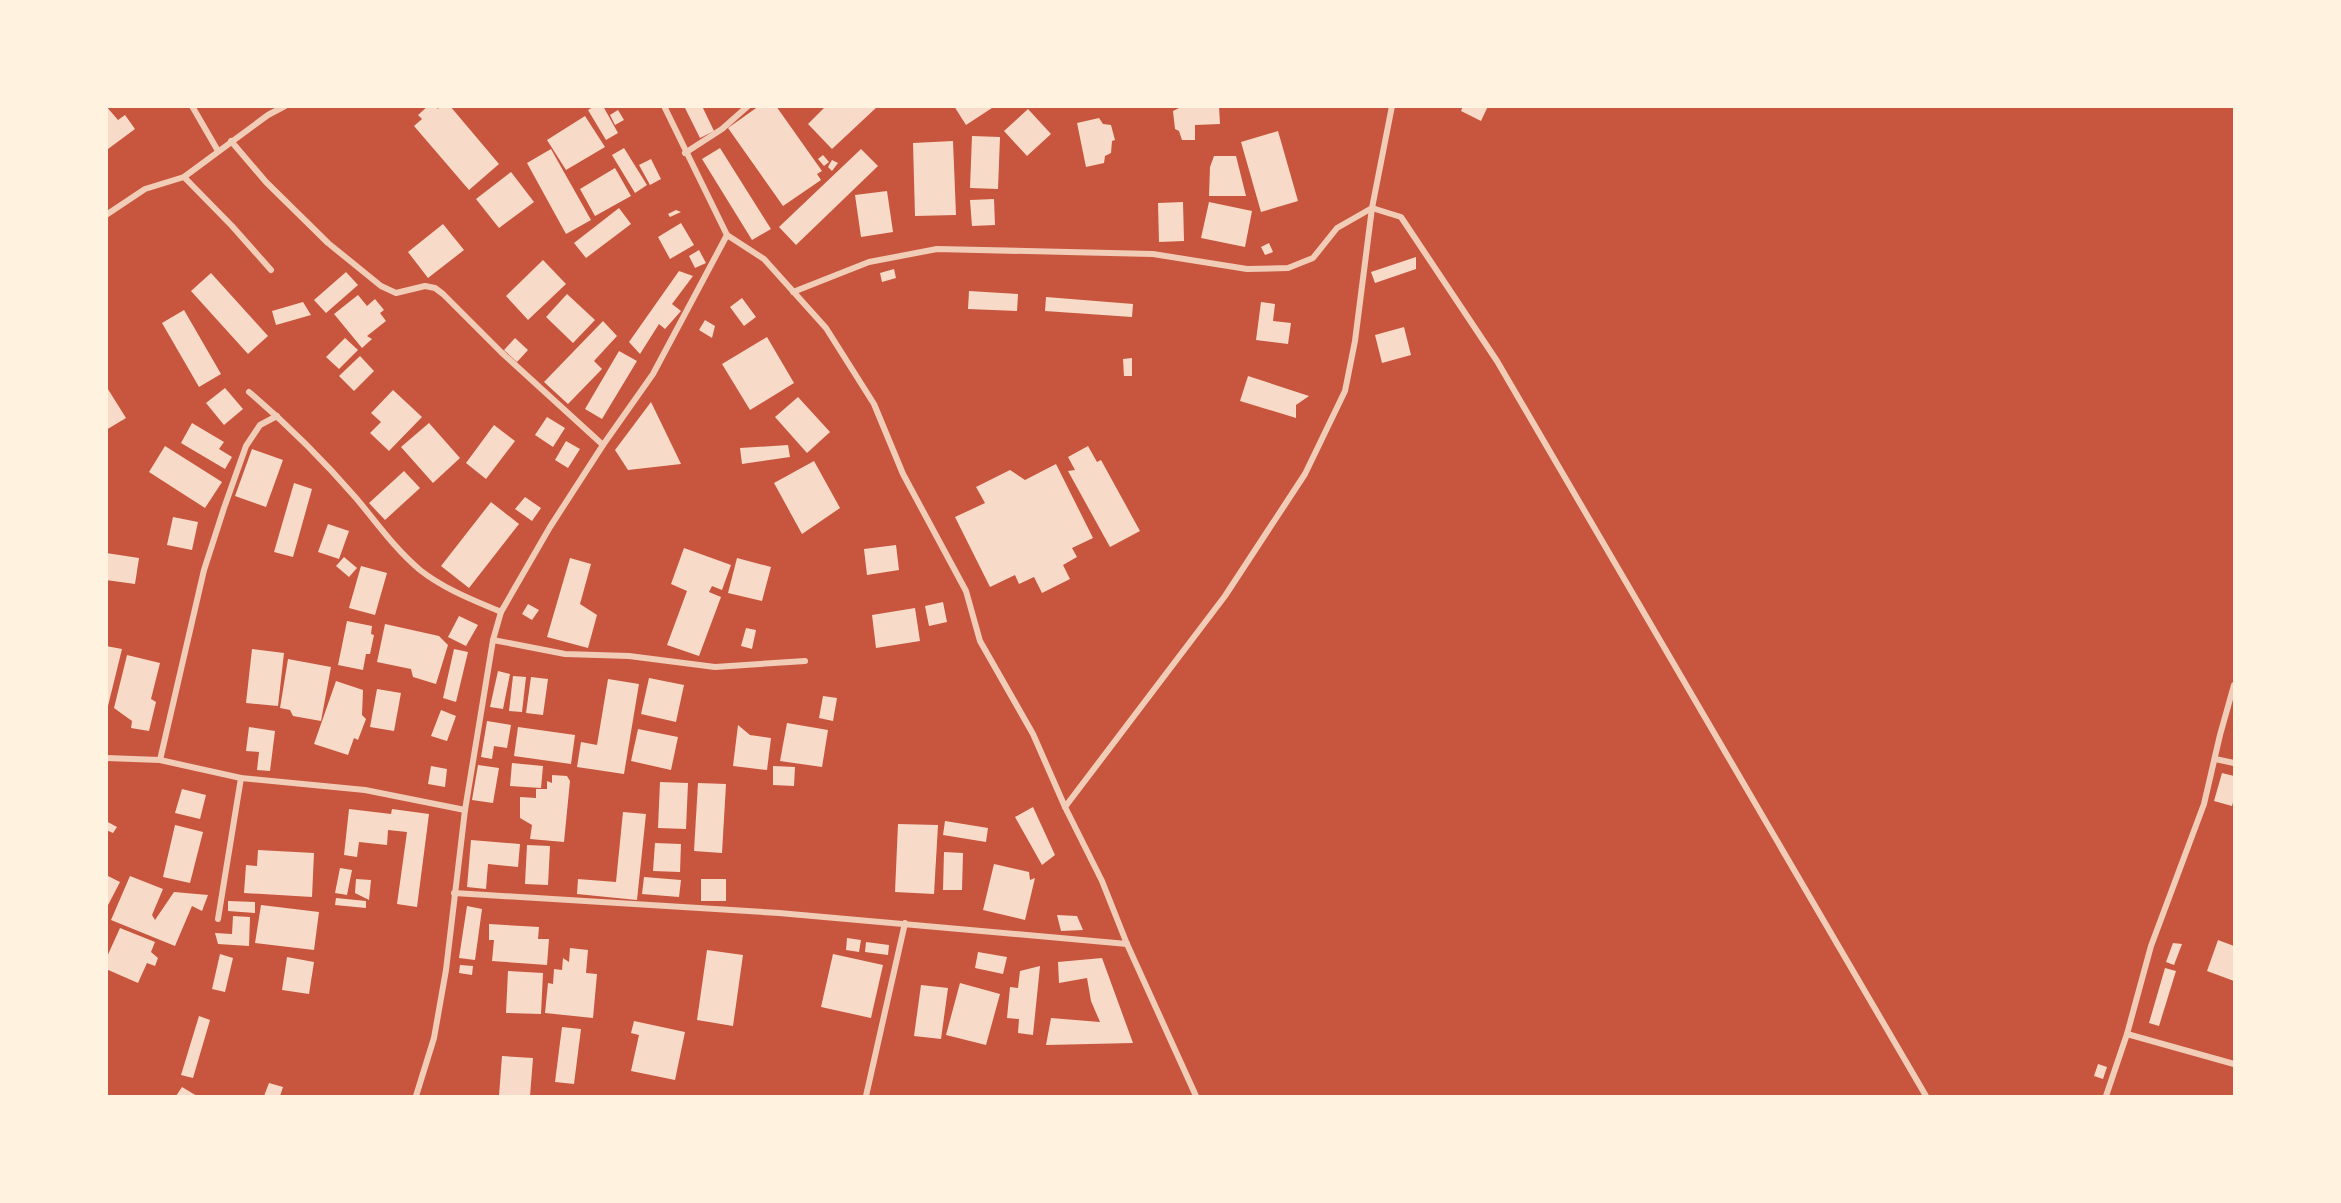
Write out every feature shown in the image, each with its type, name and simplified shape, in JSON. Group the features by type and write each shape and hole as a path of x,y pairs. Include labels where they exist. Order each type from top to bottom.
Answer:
{"street":[{"path":"192,106 218,151"},
{"path":"106,215 145,189 184,177 231,141 285,106"},
{"path":"664,106 726,235 764,259 826,328 874,404 903,474 966,591 980,641 1033,734 1065,807 1102,881 1127,944 1196,1096"},
{"path":"685,153 722,129 748,106"},
{"path":"1065,807 1225,596 1305,474 1345,391 1355,341 1372,208 1392,106"},
{"path":"231,141 266,182 328,243 381,286 396,293 425,286 435,288 603,446"},
{"path":"184,177 271,270"},
{"path":"793,292 869,262 937,249 1153,254 1247,270 1288,267 1313,258 1337,228 1372,208 1401,217 1497,361 1923,1095"},
{"path":"416,1096 434,1038 446,970 465,810 493,640 501,612 550,527 653,374 726,235"},
{"path":"249,392 316,454 392,543 420,570 450,590 501,612"},
{"path":"160,760 204,570 224,508 246,446 260,425 277,416"},
{"path":"493,640 565,654 629,656 715,667 805,661"},
{"path":"2106,1096 2127,1034 2151,946 2204,804 2220,735 2235,685"},
{"path":"106,758 160,760 241,778 364,790 465,810"},
{"path":"2215,759 2235,763"},
{"path":"218,919 241,778"},
{"path":"454,893 779,913 1127,944"},
{"path":"866,1096 905,923"},
{"path":"2127,1034 2235,1064"}],"building":[{"path":"106,106 118,120 125,115 135,129 108,149 106,147"},
{"path":"428,106 435,106 438,109 440,106 450,106 499,164 469,190 414,126 422,119 418,115"},
{"path":"595,106 603,106 618,133 606,140 588,110"},
{"path":"684,106 702,106 714,131 700,138"},
{"path":"759,106 776,106 822,171 817,174 821,180 783,206 728,128"},
{"path":"826,106 878,106 832,149 808,124"},
{"path":"954,106 991,106 992,108 966,125"},
{"path":"1183,106 1219,106 1220,124 1195,125 1195,140 1182,140 1179,131 1175,129 1173,111"},
{"path":"1463,106 1488,106 1481,121 1461,111"},
{"path":"1028,109 1051,134 1027,156 1004,131"},
{"path":"618,110 624,120 615,125 610,115"},
{"path":"585,116 605,147 566,170 547,140"},
{"path":"1099,118 1103,124 1111,125 1115,140 1112,141 1111,153 1105,156 1104,163 1086,167 1077,123"},
{"path":"1278,131 1298,201 1261,212 1241,142"},
{"path":"972,136 1000,137 998,189 970,188"},
{"path":"953,141 956,215 915,216 913,143"},
{"path":"624,148 647,185 635,193 612,155"},
{"path":"720,148 771,229 752,240 702,159"},
{"path":"551,149 591,220 566,234 527,163"},
{"path":"861,149 878,166 796,245 779,227"},
{"path":"823,155 829,162 824,166 818,159"},
{"path":"1214,156 1236,156 1246,196 1209,196 1210,167"},
{"path":"651,159 661,179 650,185 639,165"},
{"path":"832,160 838,163 832,171 828,167"},
{"path":"615,168 631,196 595,216 580,189"},
{"path":"511,172 534,202 499,228 476,199"},
{"path":"887,191 893,232 861,237 855,195"},
{"path":"994,199 995,225 972,226 970,200"},
{"path":"1183,202 1184,241 1159,242 1158,203"},
{"path":"1209,202 1252,211 1245,247 1201,238"},
{"path":"619,208 631,224 586,258 574,243"},
{"path":"676,210 681,212 670,217 668,214"},
{"path":"681,223 694,245 670,259 658,237"},
{"path":"443,224 464,250 428,278 408,252"},
{"path":"1269,243 1273,252 1265,255 1261,247"},
{"path":"699,250 706,263 695,268 689,256"},
{"path":"1416,257 1416,269 1375,283 1371,272"},
{"path":"543,260 566,284 528,320 506,296"},
{"path":"894,269 896,278 882,282 880,273"},
{"path":"679,271 693,276 672,304 681,311 665,329 659,324 640,354 629,342"},
{"path":"346,272 358,285 326,313 314,300"},
{"path":"211,273 268,336 248,354 191,291"},
{"path":"969,291 1018,294 1017,311 968,309"},
{"path":"567,294 595,320 573,343 546,317"},
{"path":"358,295 367,306 375,299 384,310 380,313 386,321 367,336 372,339 362,348 334,314"},
{"path":"1046,297 1133,304 1132,317 1045,311"},
{"path":"742,298 756,317 744,326 730,307"},
{"path":"303,302 311,315 276,325 272,311"},
{"path":"1261,302 1275,304 1273,321 1291,323 1288,344 1256,340"},
{"path":"184,310 221,374 199,387 162,323"},
{"path":"705,320 715,326 712,338 699,330"},
{"path":"603,321 617,336 594,361 602,369 568,404 544,382"},
{"path":"1404,327 1411,355 1382,363 1375,335"},
{"path":"767,337 794,383 750,410 722,364"},
{"path":"345,338 358,350 339,369 326,357"},
{"path":"515,338 528,350 517,362 504,350"},
{"path":"619,351 637,361 602,419 585,409"},
{"path":"360,356 374,371 354,391 339,376"},
{"path":"1132,358 1132,376 1124,376 1123,359"},
{"path":"1248,376 1309,396 1296,405 1296,418 1240,401"},
{"path":"106,386 126,418 106,430"},
{"path":"225,388 243,409 224,425 206,403"},
{"path":"393,390 422,417 389,451 370,433 381,422 371,413"},
{"path":"798,397 830,432 807,453 775,417"},
{"path":"651,402 681,464 628,470 615,450"},
{"path":"547,417 565,428 553,447 535,435"},
{"path":"192,423 224,442 219,449 232,457 225,469 181,443"},
{"path":"429,423 460,458 433,483 401,447"},
{"path":"494,425 515,441 486,479 466,463"},
{"path":"566,441 580,449 568,468 555,460"},
{"path":"788,445 790,457 742,464 740,448"},
{"path":"165,446 222,482 205,508 149,472"},
{"path":"1088,446 1097,462 1101,460 1140,531 1110,547 1068,471 1075,470 1068,457"},
{"path":"252,449 283,460 266,507 235,496"},
{"path":"814,461 840,508 802,534 774,483"},
{"path":"1056,464 1093,538 1072,548 1077,557 1063,565 1070,579 1042,593 1034,577 1019,584 1015,575 990,587 955,517 985,503 976,487 1010,470 1025,480"},
{"path":"404,471 420,488 385,520 369,503"},
{"path":"294,483 312,489 293,557 274,552"},
{"path":"525,497 541,508 532,521 515,509"},
{"path":"491,502 519,524 469,588 441,566"},
{"path":"173,517 198,522 192,550 167,545"},
{"path":"328,524 349,531 339,559 318,552"},
{"path":"896,545 899,570 867,575 864,549"},
{"path":"684,548 731,565 722,590 712,586 709,592 721,597 699,656 667,645 687,591 671,584"},
{"path":"106,553 139,558 135,584 106,580"},
{"path":"344,557 357,568 349,577 336,566"},
{"path":"570,558 591,564 580,604 597,615 588,648 547,637"},
{"path":"737,558 771,567 762,601 728,593"},
{"path":"361,566 387,573 375,615 349,608"},
{"path":"943,602 947,622 929,626 925,606"},
{"path":"528,604 539,610 532,620 522,614"},
{"path":"915,608 920,641 876,648 872,615"},
{"path":"459,616 478,625 466,646 448,637"},
{"path":"347,621 372,626 371,634 374,635 370,654 366,654 363,670 338,665"},
{"path":"385,624 439,636 448,645 436,684 413,677 411,669 377,662"},
{"path":"746,628 756,630 752,649 741,646"},
{"path":"106,646 122,649 107,710 106,710"},
{"path":"252,649 284,653 278,706 246,703"},
{"path":"454,649 468,652 456,702 443,698"},
{"path":"127,655 160,663 151,699 156,702 149,731 131,728 132,721 114,708"},
{"path":"288,659 331,667 321,721 293,716 290,710 280,708"},
{"path":"498,671 510,674 503,709 490,707"},
{"path":"513,676 526,677 522,712 509,711"},
{"path":"531,677 548,679 543,715 526,713"},
{"path":"649,678 684,685 676,722 641,714"},
{"path":"608,679 639,684 624,774 577,767 581,742 597,745"},
{"path":"336,681 363,690 362,715 366,719 358,740 354,738 348,755 314,744"},
{"path":"377,689 401,693 394,731 370,727"},
{"path":"823,696 837,698 833,721 819,718"},
{"path":"441,710 456,716 447,741 431,736"},
{"path":"487,721 511,725 507,748 494,746 492,759 481,757"},
{"path":"787,723 828,730 822,767 780,761"},
{"path":"738,725 750,735 771,738 767,770 733,766"},
{"path":"249,727 275,731 270,771 257,770 259,752 246,751"},
{"path":"518,727 575,735 571,764 514,756"},
{"path":"638,729 678,737 671,770 631,761"},
{"path":"512,763 543,766 541,788 510,786"},
{"path":"478,765 499,768 493,803 472,800"},
{"path":"431,766 447,769 445,787 428,784"},
{"path":"773,766 795,767 794,786 773,785"},
{"path":"2222,773 2234,776 2232,806 2214,801"},
{"path":"552,775 567,776 570,781 564,842 530,839 532,825 520,818 520,797 536,798 536,789 547,789 547,781 552,783"},
{"path":"660,782 688,783 686,829 658,828"},
{"path":"698,783 726,784 722,853 694,851"},
{"path":"182,789 206,795 200,819 175,813"},
{"path":"1033,807 1055,855 1042,865 1015,817"},
{"path":"349,809 391,814 392,809 429,814 417,907 397,904 407,832 388,830 387,845 359,842 357,857 344,855"},
{"path":"623,812 646,814 637,900 577,894 578,879 616,882"},
{"path":"106,821 117,827 113,833 106,830"},
{"path":"945,821 988,828 986,842 943,835"},
{"path":"898,824 938,825 934,894 895,892"},
{"path":"175,825 203,832 190,883 163,877"},
{"path":"471,840 520,844 518,867 488,864 486,889 467,887"},
{"path":"655,843 681,844 680,872 653,871"},
{"path":"527,845 550,846 548,885 525,884"},
{"path":"258,850 314,853 312,897 244,893 246,865 257,866"},
{"path":"944,852 963,853 962,890 943,890"},
{"path":"994,864 1029,872 1030,880 1035,878 1025,920 983,910"},
{"path":"340,868 352,870 347,895 335,893"},
{"path":"106,875 120,882 106,909"},
{"path":"130,876 163,889 152,915 155,920 174,892 208,895 202,911 192,906 175,946 111,920"},
{"path":"644,877 681,880 679,897 642,894"},
{"path":"356,879 371,880 369,900 355,893"},
{"path":"701,879 726,879 726,901 701,901"},
{"path":"336,898 366,901 366,908 335,905"},
{"path":"228,901 255,902 255,913 228,911"},
{"path":"261,905 319,912 314,950 255,943"},
{"path":"467,906 482,909 475,960 459,958"},
{"path":"1057,915 1077,916 1083,930 1061,931"},
{"path":"233,916 250,917 249,946 218,944 215,933 232,934"},
{"path":"489,924 539,927 538,939 549,939 547,965 492,961 494,940 489,940"},
{"path":"120,928 155,942 151,952 158,958 155,966 147,963 138,983 106,969 106,959"},
{"path":"847,938 861,940 859,952 846,950"},
{"path":"2218,940 2234,946 2234,981 2207,971"},
{"path":"866,942 889,945 888,955 865,952"},
{"path":"2173,943 2182,944 2174,965 2166,962"},
{"path":"570,948 588,950 586,973 597,974 593,1018 545,1013 548,983 553,984 554,969 562,970 563,958 569,962"},
{"path":"707,950 743,955 733,1026 697,1020"},
{"path":"978,952 1007,957 1003,974 975,968"},
{"path":"220,954 233,958 225,992 212,989"},
{"path":"833,954 883,965 871,1018 821,1007"},
{"path":"287,957 314,962 309,994 282,990"},
{"path":"1102,958 1133,1043 1046,1045 1051,1018 1100,1022 1091,1001 1087,978 1059,983 1058,962"},
{"path":"460,965 473,966 472,975 459,973"},
{"path":"1040,966 1033,1035 1018,1033 1019,1019 1007,1018 1010,987 1018,988 1020,971"},
{"path":"2165,968 2176,971 2159,1026 2149,1023"},
{"path":"508,971 543,973 541,1014 506,1013"},
{"path":"960,983 1000,994 986,1045 946,1035"},
{"path":"921,985 948,988 941,1039 914,1036"},
{"path":"199,1016 210,1020 193,1078 181,1075"},
{"path":"634,1021 685,1032 675,1080 631,1071 639,1035 631,1033"},
{"path":"562,1027 581,1029 574,1084 555,1082"},
{"path":"502,1056 533,1058 530,1096 499,1096"},
{"path":"2098,1064 2107,1067 2103,1079 2094,1076"},
{"path":"269,1083 283,1087 280,1096 264,1096"},
{"path":"182,1087 197,1096 176,1096"}]}
